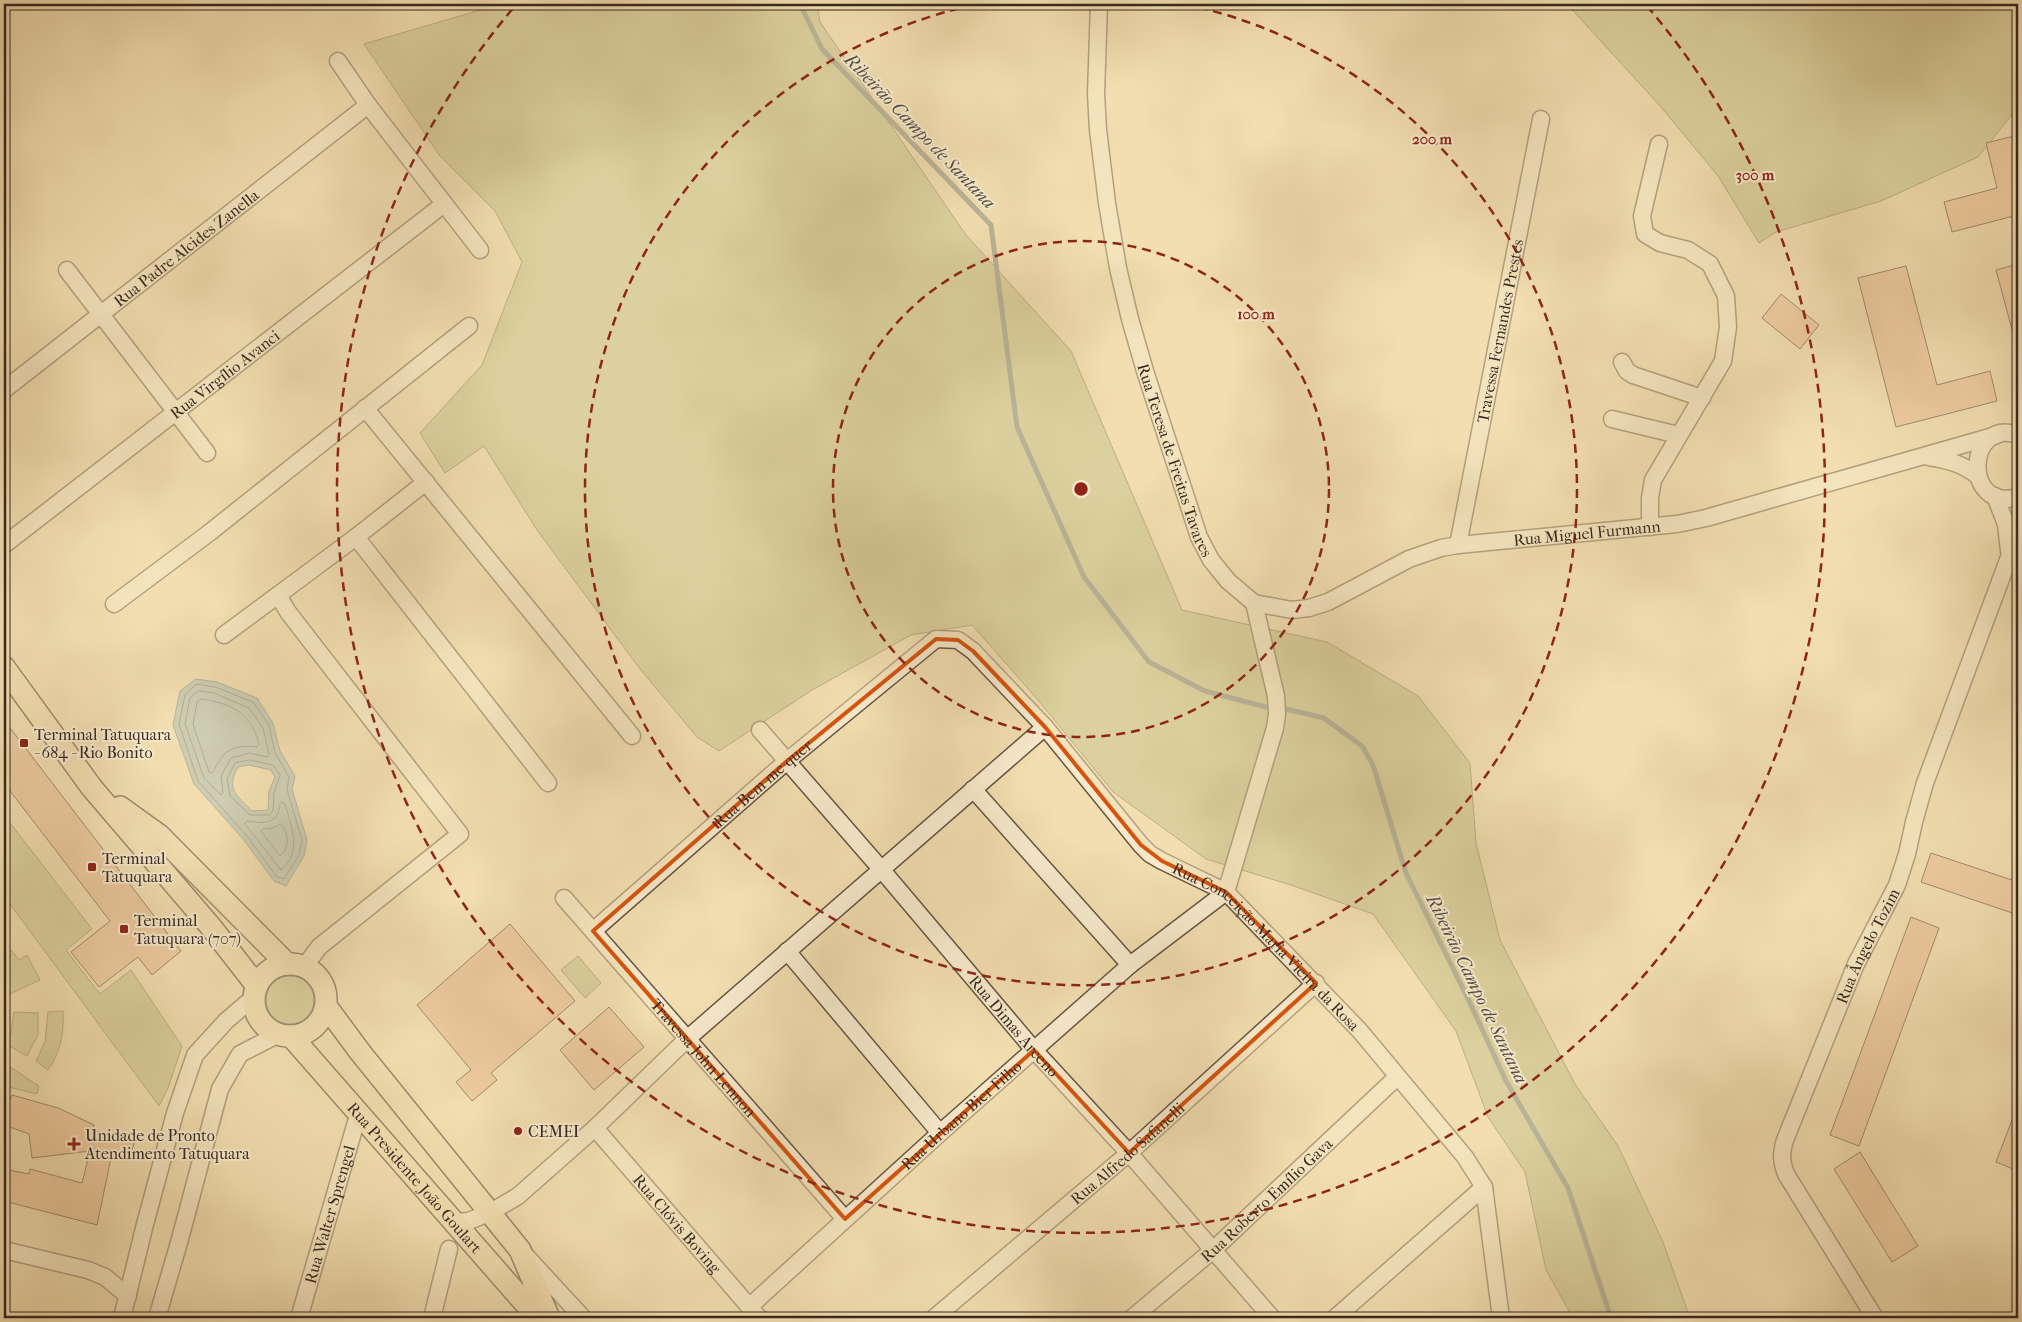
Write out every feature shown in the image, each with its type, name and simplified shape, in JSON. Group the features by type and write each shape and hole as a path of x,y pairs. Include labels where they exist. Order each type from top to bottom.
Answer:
{"main road":[{"name":"Rua Presidente João Goulart","path":"4,667 92,788 211,927 255,992 255,1010 260,1020 268,1029 285,1035 359,1112 446,1215 538,1318"},
{"name":"Rua Presidente João Goulart","path":"92,788 159,835 296,965 315,973 322,982 326,994 326,1006 360,1052 520,1250 549,1318"},
{"path":"255,992 262,978 269,971 296,965"},
{"path":"285,1035 304,1034 314,1027 322,1018 326,1006"}],"street":[{"name":"Rua Teresa de Freitas Tavares","path":"1099,4 1096,94 1098,130 1107,203 1130,319 1199,538 1211,560 1228,581 1254,603"},
{"path":"338,61 368,105 480,250"},
{"name":"Rua Padre Alcides Zanella","path":"4,390 368,105"},
{"name":"Travessa Fernandes Prestes","path":"1458,545 1541,119"},
{"path":"1650,527 1650,498 1653,480 1723,361 1728,327 1726,296 1710,264 1688,250 1660,243 1645,234 1642,216 1659,144"},
{"name":"Rua Virgílio Avanci","path":"4,545 444,204"},
{"path":"67,270 207,453"},
{"path":"114,604 209,533 469,326"},
{"path":"1622,362 1627,371 1634,375 1702,398"},
{"path":"366,408 632,736"},
{"path":"1612,419 1678,435"},
{"name":"Rua Miguel Furmann","path":"1254,603 1292,610 1309,608 1328,602 1409,559 1441,548 1650,527 1706,518 2010,434"},
{"path":"1978,476 1976,460 1979,452 1990,439 2010,434"},
{"name":"Rua Miguel Furmann","path":"1925,456 1950,460 1967,467 1978,476 1981,484 1995,496"},
{"path":"224,635 356,537 426,482"},
{"path":"1995,496 2003,499 2018,497"},
{"name":"Rua Ângelo Tozim","path":"1995,496 2006,524 2010,556"},
{"name":"Rua Ângelo Tozim","path":"1875,1318 1786,1174 1782,1164 1781,1153 1856,964 1900,877 1925,782 2018,533"},
{"path":"356,537 548,783"},
{"path":"278,595 288,612 460,834 296,965"},
{"path":"1226,892 1277,714 1272,670 1254,603"},
{"name":"Rua Conceição Maria Vieira da Rosa","path":"936,639 958,640 973,651 1045,727 1150,854 1226,892 1316,983 1360,1031 1465,1157 1484,1187 1501,1318"},
{"name":"Rua Bem-me-quer","path":"594,931 786,761 936,639"},
{"path":"446,1215 457,1222 463,1223 490,1212 518,1196 595,1128 687,1039 1045,727"},
{"name":"Rua Dimas Arceno","path":"760,730 881,869 1034,1050 1129,1152 1272,1318"},
{"path":"973,789 1130,965"},
{"name":"Rua Urbano Bier Filho","path":"754,1313 845,1219 940,1132 1130,965 1226,892"},
{"name":"Travessa John Lennon","path":"564,898 845,1219"},
{"path":"787,951 940,1132"},
{"name":"Rua Alfredo Safanelli","path":"934,1318 1129,1152 1316,983"},
{"path":"122,1318 180,1096 195,1055 226,1020 255,992"},
{"path":"157,1318 220,1088 240,1054 285,1035"},
{"name":"Rua Roberto Emílio Gava","path":"1132,1318 1213,1250 1397,1077"},
{"name":"Rua Walter Sprengel","path":"299,1318 359,1112"},
{"name":"Rua Clóvis Boving","path":"595,1128 754,1313"},
{"path":"1335,1318 1484,1187"},
{"path":"432,1318 448,1248"},
{"path":"4,1250 88,1270 105,1278 128,1296"},
{"name":"Rua Presidente João Goulart","path":"520,1250 583,1318"}],"highlighted area":[{"path":"936,639 958,640 973,651 1045,727 1141,845 1162,861 1226,892 1316,983 1129,1153 1034,1050 845,1219 593,931 787,761"}],"green space":[{"path":"501,4 817,4 820,22 966,235 1071,351 1182,610 1327,642 1418,696 1470,763 1476,843 1500,940 1575,1084 1618,1146 1663,1242 1690,1318 1573,1318 1546,1270 1525,1172 1488,1117 1456,1031 1373,914 1291,885 1206,859 1113,792 1038,700 972,625 911,635 812,690 719,751 697,737 640,669 537,530 484,446 445,473 420,433 482,365 522,262 495,211 440,156 364,44"},
{"path":"1567,4 2018,4 2018,107 1978,157 1881,201 1776,232 1759,243 1718,176 1661,107"},
{"path":"4,815 92,929 66,950 100,994 131,970 182,1046 168,1088 159,1106 4,896"},
{"path":"4,946 12,951 19,960 27,955 40,980 10,994 4,982"},
{"path":"578,956 601,983 585,998 561,970"},
{"path":"285,976 295,976 304,980 310,986 313,991 313,1009 304,1020 295,1024 285,1024 276,1020 270,1014 266,1005 266,995 270,986 276,980"},
{"path":"63,1011 61,1042 48,1070 36,1061 45,1042 48,1012"},
{"path":"14,1012 38,1013 38,1035 27,1056 6,1044 11,1033"},
{"path":"4,1063 39,1086 37,1094 4,1086"}],"water":[{"path":"196,679 217,682 257,698 273,723 280,751 295,776 292,789 307,840 304,856 286,886 274,881 243,839 194,784 173,725 180,691","holes":["249,765 271,770 275,777 269,791 268,810 252,811 237,796 233,786 238,767"]}],"building":[{"path":"2018,135 2018,215 1952,232 1944,202 1997,188 1986,143"},
{"path":"2018,264 2018,337 2014,337 1996,270"},
{"path":"1906,266 1937,385 1990,371 1997,401 1896,427 1858,278"},
{"path":"1781,294 1819,325 1800,349 1762,318"},
{"name":"Terminal Tatuquara","path":"4,720 181,951 152,975 138,957 99,987 71,952 110,921 4,783"},
{"path":"1931,853 2018,882 2018,915 1921,882"},
{"path":"1911,917 1939,928 1859,1146 1830,1135"},
{"path":"510,924 575,1001 491,1073 497,1080 472,1101 456,1082 471,1070 417,1005"},
{"path":"609,1007 644,1047 594,1090 560,1050"},
{"path":"12,1095 58,1108 94,1125 92,1131 136,1137 130,1157 122,1155 119,1160 111,1158 97,1225 4,1201 4,1169 29,1174 30,1169 82,1183 90,1151 32,1158 29,1134 4,1125 4,1103 8,1104"},
{"path":"2018,1107 2018,1171 1996,1162"},
{"path":"1860,1152 1918,1246 1892,1262 1834,1169"}],"waterway":[{"name":"Ribeirão Campo de Santana","path":"800,4 822,49 991,225 1017,427 1084,577 1149,662 1205,691 1266,707"},
{"name":"Ribeirão Campo de Santana","path":"1286,709 1324,718 1362,746 1373,765 1406,873 1506,1081 1568,1188 1611,1318"}],"place":[{"name":"Terminal Tatuquara - 684 - Rio Bonito","path":"24,743"},
{"name":"Terminal Tatuquara","path":"92,867"},
{"name":"Terminal Tatuquara (707)","path":"124,929"},
{"name":"CEMEI","path":"518,1131"},
{"name":"Unidade de Pronto Atendimento Tatuquara","path":"74,1144"}]}
